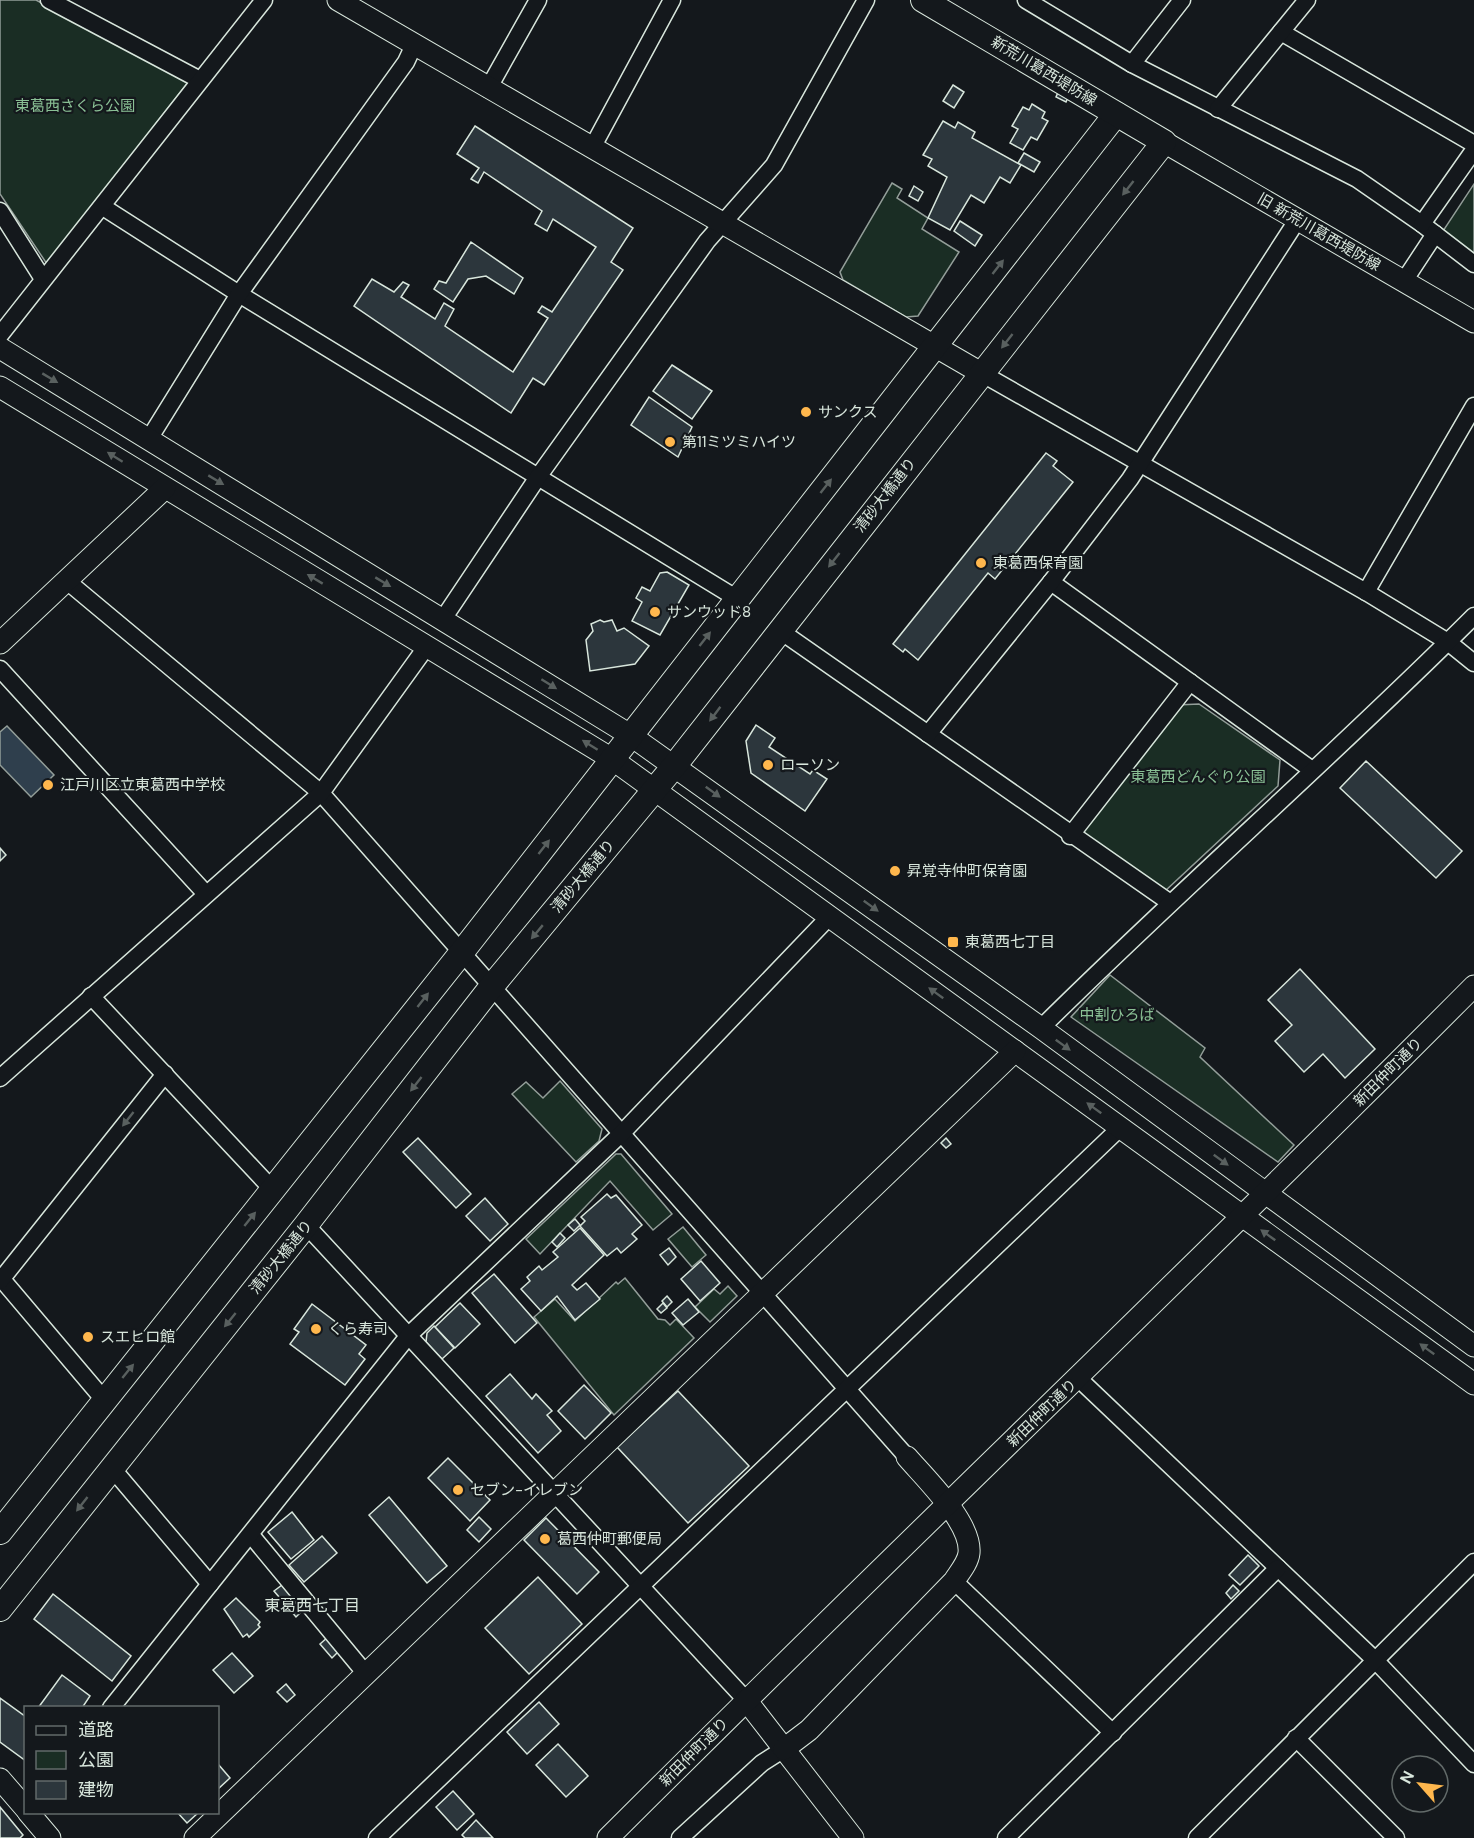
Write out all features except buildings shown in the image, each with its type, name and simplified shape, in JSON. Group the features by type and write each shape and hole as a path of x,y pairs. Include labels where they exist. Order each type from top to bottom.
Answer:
{"main road":[{"name":"新荒川葛西堤防線","path":"923,0 1164,142"},
{"path":"0,1532 462,952 1116,114"},
{"name":"清砂大橋通り","path":"0,1609 306,1225 492,986 656,790 779,630 1164,142"}],"street":[{"path":"49,0 200,80"},
{"path":"0,335 264,0"},
{"path":"338,0 981,373 1366,592 1448,642 1474,663"},
{"path":"488,89 538,0"},
{"path":"592,148 672,0"},
{"path":"442,619 538,477 707,241 774,165 866,0"},
{"path":"1026,0 1132,64 1357,179 1429,229 1474,264"},
{"path":"1132,64 1182,0"},
{"path":"1218,109 1307,0"},
{"path":"1281,32 1474,144"},
{"path":"149,439 239,294 406,62 414,45"},
{"name":"旧 新荒川葛西堤防線","path":"1164,142 1474,322"},
{"path":"1404,281 1429,229 1474,150"},
{"path":"103,207 239,294 736,598"},
{"path":"0,211 43,279"},
{"path":"928,734 1051,582 1141,465 1298,219"},
{"path":"0,348 630,735 675,765 1041,1028 1474,1346"},
{"path":"0,387 612,759 1474,1384"},
{"path":"1366,592 1474,406"},
{"path":"0,643 165,488"},
{"path":"67,581 321,793 907,1457 947,1504 965,1534 969,1552 954,1581 809,1730 762,1763 680,1838"},
{"path":"1051,582 1312,770"},
{"path":"1041,1028 1169,902 1474,616"},
{"path":"779,630 1071,836 1169,902"},
{"path":"0,1078 321,793 428,646"},
{"path":"0,669 206,894"},
{"path":"1071,836 1190,682"},
{"path":"112,1706 410,1335 622,1133 830,916"},
{"name":"新田仲町通り","path":"608,1838 746,1700 1244,1217 1474,986"},
{"path":"91,996 273,1190"},
{"path":"195,1838 1015,1051"},
{"path":"105,1401 0,1279 165,1074"},
{"path":"377,1838 1121,1127"},
{"path":"306,1225 746,1700 853,1838"},
{"path":"1078,1378 1375,1660 1474,1764"},
{"path":"111,1467 210,1584"},
{"path":"251,1535 366,1674"},
{"path":"1197,1838 1474,1562"},
{"path":"1006,1838 1278,1568"},
{"path":"954,1581 1113,1733"},
{"path":"1296,1738 1396,1838"},
{"path":"0,1779 24,1807"},
{"path":"30,1814 50,1838"}],"green space":[{"name":"東葛西さくら公園","path":"0,0 36,0 189,81 47,264 0,194"},
{"path":"892,183 902,189 897,198 928,218 922,229 959,252 918,316 906,317 843,280 840,272"},
{"path":"1474,184 1474,259 1441,234"},
{"name":"東葛西どんぐり公園","path":"1199,704 1280,760 1278,786 1165,891 1084,833 1086,821 1177,705"},
{"name":"中割ひろば","path":"1110,975 1205,1048 1200,1057 1294,1145 1278,1162 1071,1017"},
{"path":"560,1081 602,1129 599,1141 576,1162 512,1094 526,1082 543,1098"},
{"path":"616,1154 621,1154 672,1214 653,1230 610,1181 540,1254 526,1239"},
{"path":"683,1227 706,1255 692,1267 668,1239"},
{"path":"625,1278 658,1319 665,1320 670,1325 676,1319 694,1338 614,1415 534,1317 555,1299 575,1321 616,1282 618,1284"},
{"path":"728,1286 737,1296 710,1322 695,1307 714,1289 720,1294"}],"water":[{"path":"7,726 54,775 31,797 0,765 0,732"}],"place":[{"name":"サンクス","path":"806,412"},
{"name":"第11ミツミハイツ","path":"670,442"},
{"name":"東葛西保育園","path":"981,563"},
{"name":"サンウッド8","path":"655,612"},
{"name":"ローソン","path":"768,765"},
{"name":"江戸川区立東葛西中学校","path":"48,785"},
{"name":"昇覚寺仲町保育園","path":"895,871"},
{"name":"東葛西七丁目","path":"953,942"},
{"name":"くら寿司","path":"316,1329"},
{"name":"スエヒロ館","path":"88,1337"},
{"name":"セブン-イレブン","path":"458,1490"},
{"name":"葛西仲町郵便局","path":"545,1539"}],"district":[{"name":"東葛西七丁目","path":"312,1605"}]}
